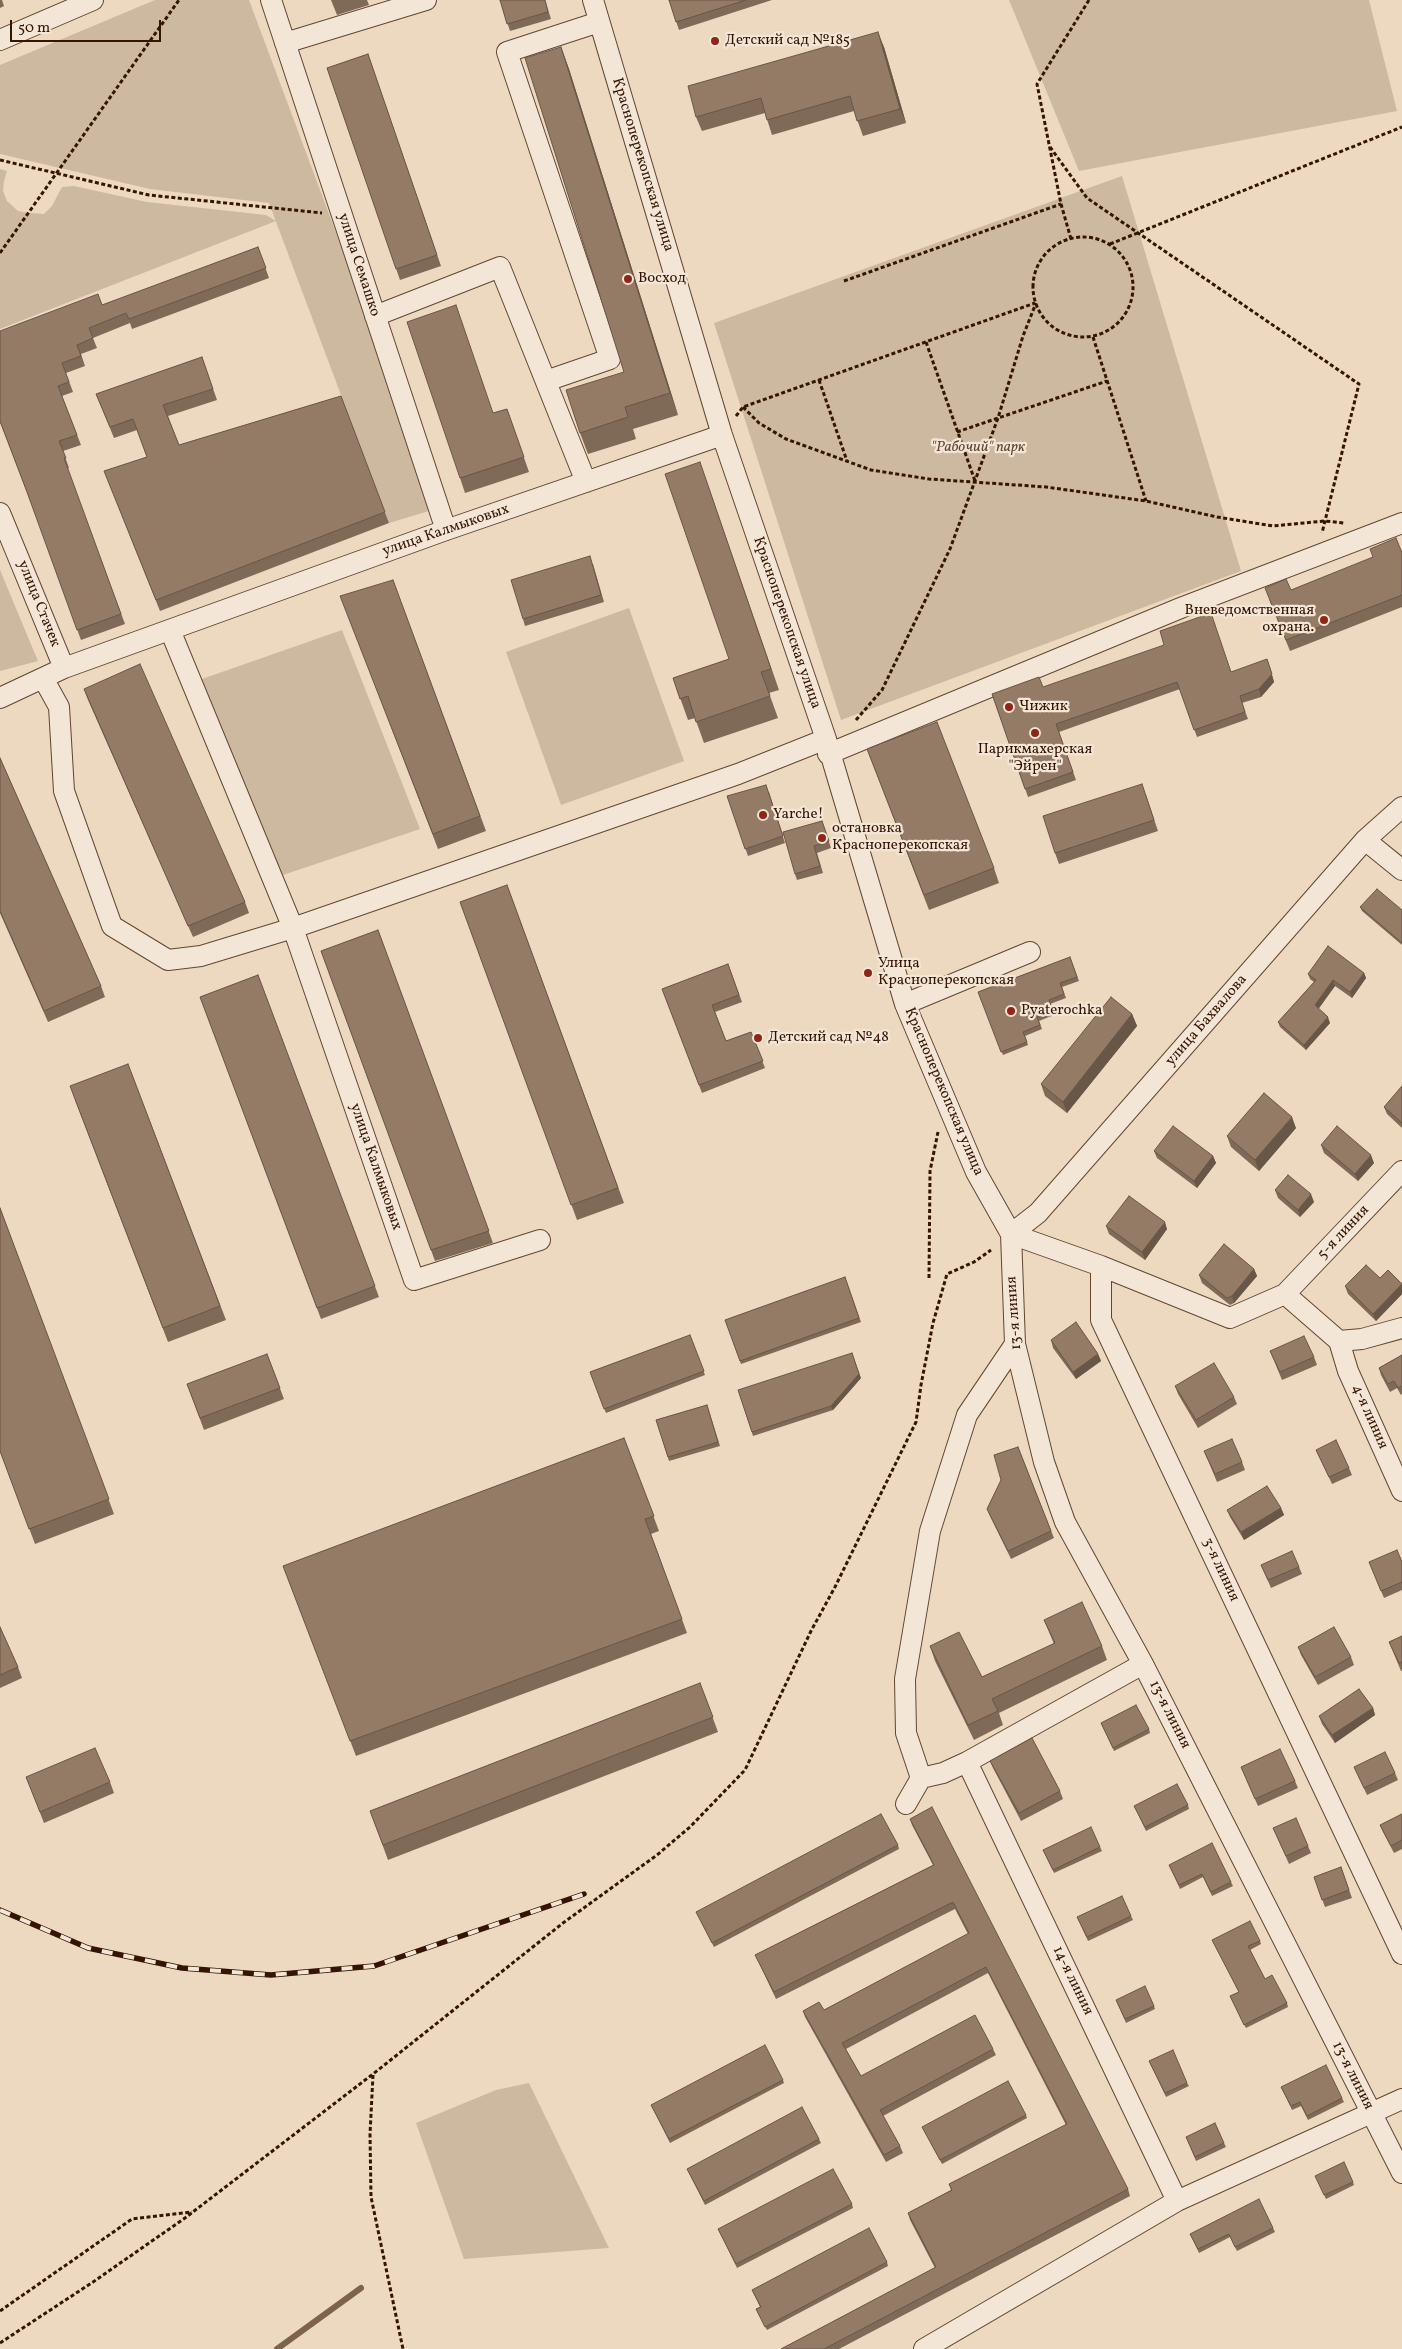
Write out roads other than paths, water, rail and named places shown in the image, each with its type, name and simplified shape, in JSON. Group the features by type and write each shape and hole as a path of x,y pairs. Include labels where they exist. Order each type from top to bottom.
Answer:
{"street":[{"path":"0,40 93,0"},
{"name":"улица Семашко","path":"270,0 446,530"},
{"path":"285,43 385,6 426,0"},
{"name":"Красноперекопская улица","path":"593,0 722,434 827,746 905,1004 976,1172 1011,1234"},
{"path":"546,382 610,359 507,52 599,22"},
{"path":"376,316 500,267 586,482"},
{"name":"улица Калмыковых","path":"0,698 64,668 446,530 722,434"},
{"name":"улица Стачек","path":"0,513 64,668"},
{"path":"43,678 59,707 64,791 112,926 168,960 201,956 292,928 738,774 827,746 1402,523"},
{"name":"улица Калмыковых","path":"170,630 292,928 414,1280 540,1240"},
{"name":"улица Бахвалова","path":"1011,1234 1038,1213 1365,840 1402,807"},
{"path":"1365,840 1402,870"},
{"path":"905,1004 1030,952"},
{"name":"5-я линия","path":"1285,1294 1402,1171"},
{"path":"1011,1234 1101,1266 1230,1318 1285,1294 1339,1341 1362,1339 1402,1328"},
{"name":"13-я линия","path":"1011,1234 1015,1344 1044,1462 1065,1522 1143,1664 1402,2173"},
{"name":"3-я линия","path":"1101,1266 1102,1320 1402,1954"},
{"name":"4-я линия","path":"1339,1341 1348,1371 1402,1491"},
{"path":"921,1778 906,1733 905,1679 930,1531 967,1415 1015,1344"},
{"path":"906,1804 921,1778 943,1773 967,1762 1143,1664"},
{"name":"14-я линия","path":"967,1762 1177,2201"},
{"path":"924,2349 1177,2201 1371,2114 1402,2098"}],"waterway":[{"path":"277,2349 361,2288"}],"railway":[{"path":"0,1910 88,1948 182,1968 271,1975 374,1966 584,1894"}],"place":[{"name":"Детский сад №185","path":"715,41"},
{"name":"Восход","path":"628,279"},
{"name":"Вневедомственная охрана.","path":"1324,620"},
{"name":"Чижик","path":"1009,707"},
{"name":"Парикмахерская \"Эйрен\"","path":"1035,733"},
{"name":"Yarche!","path":"763,815"},
{"name":"остановка Красноперекопская","path":"822,838"},
{"name":"Улица Красноперекопская","path":"868,973"},
{"name":"Pyaterochka","path":"1011,1011"},
{"name":"Детский сад №48","path":"758,1038"}],"park label":[{"name":"\"Рабочий\" парк","path":"978,448"}]}
